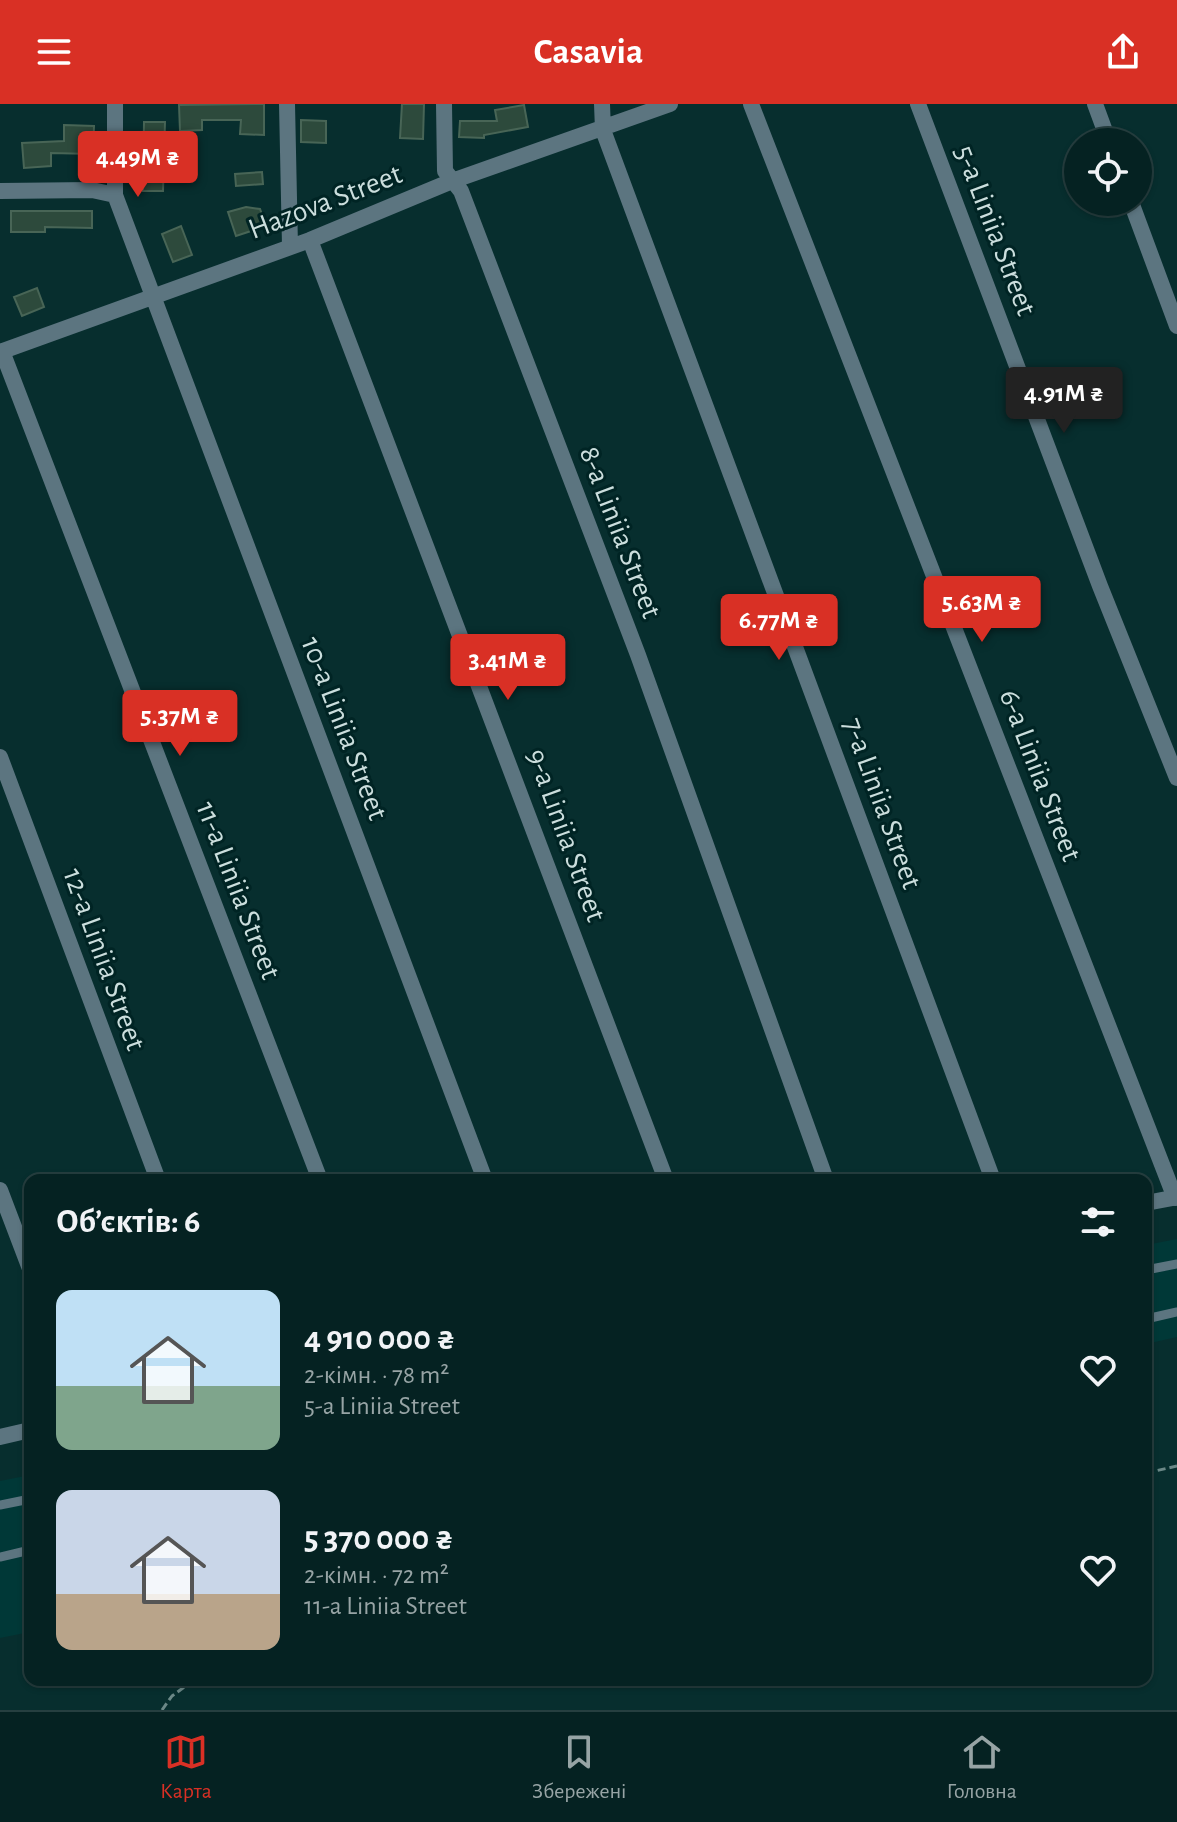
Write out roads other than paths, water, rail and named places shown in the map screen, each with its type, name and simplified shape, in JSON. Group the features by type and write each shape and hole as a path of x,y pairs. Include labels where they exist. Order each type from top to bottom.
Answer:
{"street":[{"path":"0,191 92,190 115,195 115,104"},
{"path":"287,104 290,246"},
{"name":"8-a Liniia Street","path":"444,104 445,171 461,191 638,655 824,1174"},
{"name":"7-a Liniia Street","path":"602,104 603,130 991,1174"},
{"name":"Hazova Street","path":"1,352 310,240 452,181 670,104"},
{"name":"6-a Liniia Street","path":"751,104 1176,1198"},
{"name":"5-a Liniia Street","path":"918,104 1100,586 1177,778"},
{"path":"1095,104 1104,128"},
{"name":"10-a Liniia Street","path":"115,195 483,1174"},
{"path":"1136,216 1177,326"},
{"name":"9-a Liniia Street","path":"310,240 664,1174"},
{"name":"11-a Liniia Street","path":"1,352 318,1174"},
{"name":"12-a Liniia Street","path":"0,757 156,1174"},
{"path":"0,1190 24,1253"},
{"path":"1152,1202 1176,1198"},
{"path":"0,1437 24,1431"}],"lane":[{"path":"1152,1269 1177,1264"},
{"path":"1152,1318 1177,1312"},
{"path":"0,1505 24,1500"},
{"path":"0,1557 24,1551"}]}
